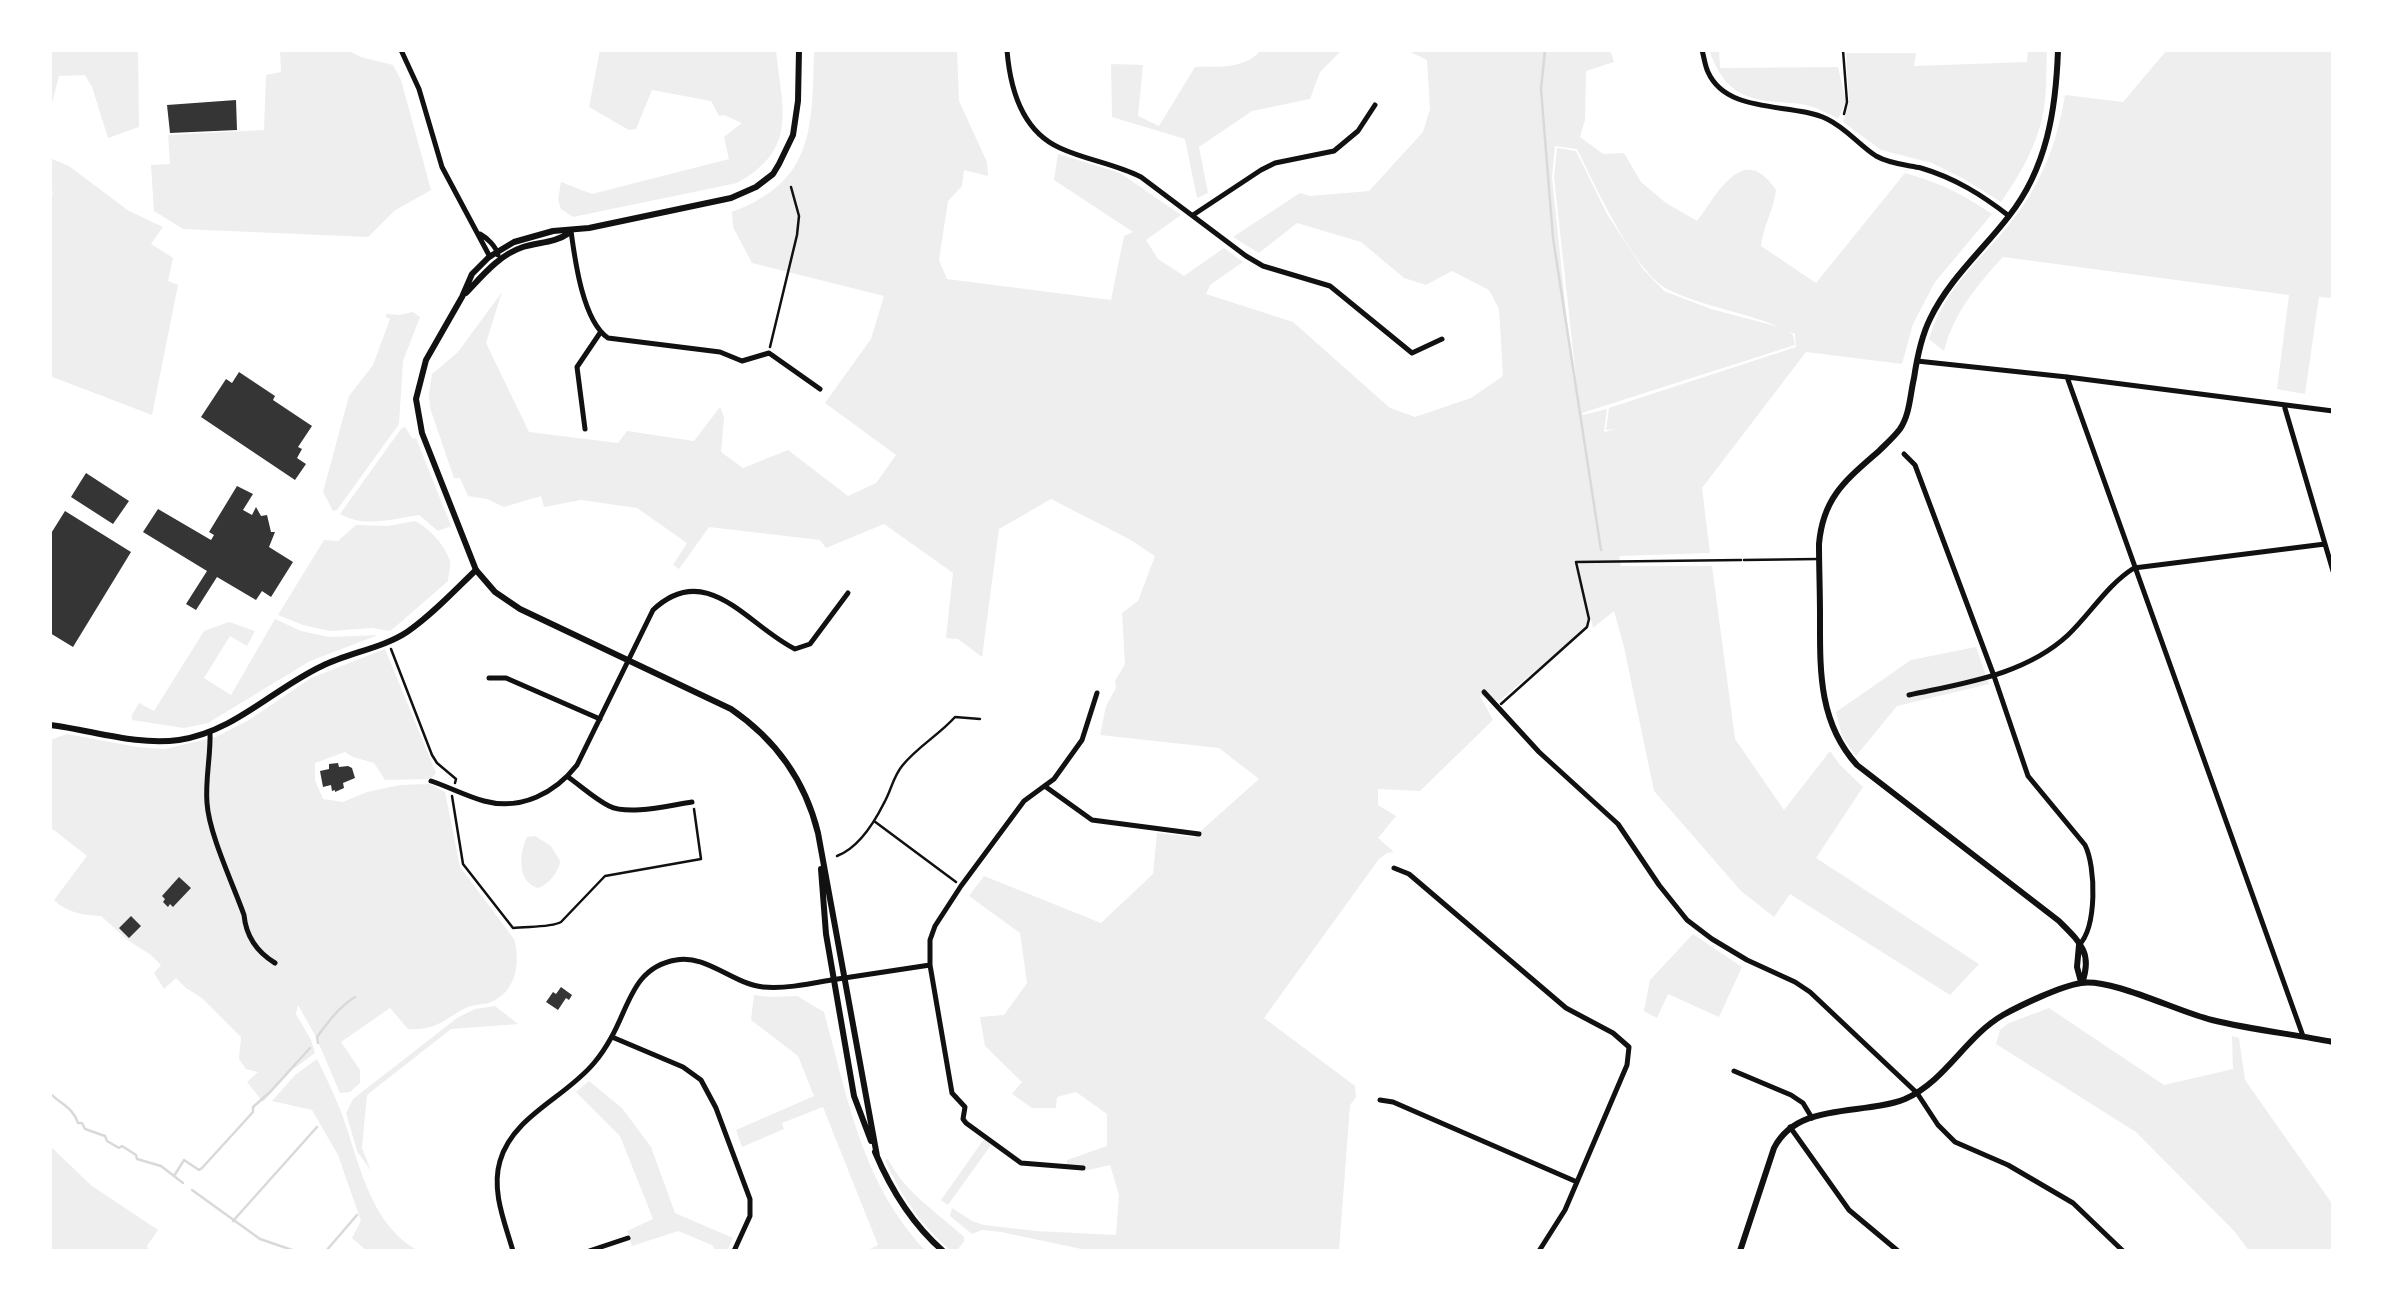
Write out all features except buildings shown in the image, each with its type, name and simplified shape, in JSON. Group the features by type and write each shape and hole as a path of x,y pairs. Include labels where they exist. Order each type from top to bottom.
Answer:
{"street":[{"path":"402,50 419,89 442,167 489,257 499,260"},
{"path":"799,50 793,136 780,164 764,182 731,198 570,231 553,231 497,251 472,274 426,360 416,399 422,433 476,570 496,592 520,609 720,703 758,728 795,775 811,806 818,832 877,1156"},
{"path":"1008,50 1012,87 1026,119 1043,138 1064,150 1141,177 1262,266 1330,286 1412,353 1442,339"},
{"path":"1702,50 1713,81 1729,93 1754,104 1821,116 1878,156 1950,178 1978,192 2009,216"},
{"path":"2058,50 2056,98 2031,182 2009,216 1948,288 1926,327 1904,424 1842,484 1827,506 1820,529 1821,686 1838,741 1857,765 2059,921 2079,944 2077,967 2082,983"},
{"path":"1192,215 1274,164 1334,151 1358,131 1375,106"},
{"path":"462,297 499,260 518,249 560,239 570,231"},
{"path":"570,231 589,313 600,333 608,338 720,352 742,361 769,353 820,389"},
{"path":"477,232 497,251 499,260"},
{"path":"585,429 577,367 600,333"},
{"path":"1917,361 2333,411"},
{"path":"2067,377 2303,1036"},
{"path":"2284,405 2333,571"},
{"path":"1904,454 1915,465 2028,776 2091,858 2090,925 2087,937 2079,944"},
{"path":"1909,695 1994,676 2027,662 2068,634 2134,568 2325,544"},
{"path":"50,725 152,741 210,732 310,672 408,632 476,570"},
{"path":"430,781 481,800 509,803 534,799 558,786 577,765 653,610 673,595 686,591 713,594 795,649 810,644 848,593"},
{"path":"489,678 506,678 600,719"},
{"path":"1484,692 1539,752 1618,824 1688,920 1747,960 1810,992 1917,1093 1955,1142 2008,1165 2073,1203 2123,1251"},
{"path":"1083,1168 1021,1163 966,1124 965,1107 952,1093 930,965 930,940 961,886 1024,801 1054,780 1082,740 1098,693"},
{"path":"210,732 210,821 254,946 275,963"},
{"path":"568,777 616,808 635,810 692,802"},
{"path":"1046,787 1092,820 1199,834"},
{"path":"818,832 826,934 854,1096 898,1198 943,1251"},
{"path":"1394,868 1409,874 1566,1008 1613,1033 1629,1048 1627,1065 1560,1222 1538,1251"},
{"path":"514,1251 496,1178 508,1142 524,1123 591,1067 612,1037 628,998 649,971 676,960 694,961 766,988 930,965"},
{"path":"1740,1251 1774,1148 1790,1127 1812,1118 1890,1104 1917,1093 1936,1080 1994,1022 2013,1010 2082,983 2103,984 2215,1021 2333,1042"},
{"path":"612,1037 694,1073 710,1092 750,1199 750,1216 734,1251"},
{"path":"1734,1071 1791,1095 1803,1103 1812,1118"},
{"path":"1380,1100 1394,1102 1577,1182"},
{"path":"1790,1127 1849,1210 1898,1251"},
{"path":"589,1251 628,1238"}],"lane":[{"path":"1744,560 1819,559"}],"path":[{"path":"1843,50 1847,102 1844,114"},
{"path":"769,353 798,235 800,216 791,187"},
{"path":"1496,708 1588,627 1576,562 1744,560"},
{"path":"837,856 856,844 910,758 956,717 980,719"},
{"path":"437,763 442,785"},
{"path":"513,928 561,922 605,876 701,858 692,802"},
{"path":"873,820 961,886"}],"shaded area":[{"path":"50,50 138,50 139,127 108,138 85,75 59,76 50,111"},
{"path":"280,50 347,50 393,65 401,80 431,190 394,211 368,237 183,229 154,211 151,165 170,164 168,135 264,130 266,75 281,72"},
{"path":"600,50 776,50 783,109 778,142 757,170 737,183 573,217 561,209 561,182 592,194 729,159 724,137 742,123 719,116 711,101 652,90 636,129 629,130 589,107"},
{"path":"814,50 957,50 959,101 987,162 988,176 964,170 962,186 948,201 939,260 947,279 1111,300 1124,236 1133,232 1054,180 1058,154 1120,173 1181,215 1146,240 1158,259 1184,276 1224,248 1243,262 1210,285 1206,294 1293,322 1390,408 1415,417 1471,398 1503,376 1499,309 1489,290 1452,271 1426,285 1404,278 1361,242 1297,223 1259,253 1233,237 1300,193 1310,196 1369,191 1423,132 1430,109 1427,60 1406,50 1610,50 1614,62 1586,71 1585,120 1580,137 1603,154 1624,153 1641,182 1697,221 1732,177 1753,170 1764,176 1776,190 1761,246 1816,283 1905,173 1950,189 1992,214 1935,282 1913,324 1902,364 1806,352 1702,488 1710,553 1619,556 1621,566 1712,566 1735,739 1784,810 1830,751 1863,787 1816,858 1979,964 1950,995 1790,894 1774,917 1741,891 1654,791 1614,611 1593,628 1588,619 1579,634 1499,701 1480,696 1493,720 1420,791 1378,789 1378,805 1396,816 1378,838 1394,852 1379,859 1264,1018 1355,1086 1356,1097 1350,1105 1339,1251 1091,1251 1001,1232 982,1230 972,1234 950,1216 952,1208 984,1225 1116,1235 1119,1195 1110,1165 1084,1171 1066,1169 1067,1160 1107,1146 1107,1114 1076,1092 1057,1097 1056,1108 1032,1108 1012,1094 1022,1082 985,1046 980,1017 1004,1015 1027,983 1020,933 969,896 984,876 1101,923 1153,874 1157,833 1194,837 1259,779 1219,748 1100,735 1106,706 1125,664 1122,613 1138,601 1155,556 1051,499 999,529 982,657 958,639 946,638 953,573 884,524 826,548 820,540 709,527 679,569 673,565 687,543 637,508 581,500 544,507 541,496 504,507 468,496 460,478 454,478 430,408 432,374 458,352 502,292 486,343 529,432 618,443 627,431 694,441 720,407 724,417 721,452 743,468 788,450 848,496 876,483 896,455 825,403 871,339 884,296 752,263 733,227 732,212 780,184 803,148 812,103","holes":["1555,146 1577,149 1629,247 1656,281 1682,296 1779,327 1711,309 1664,291 1643,269 1607,214 1576,151 1557,148 1554,177 1576,378 1552,177","1789,332 1795,334 1796,347 1609,408 1606,430 1616,429 1604,432 1607,409 1582,413 1795,345"]},
{"path":"1261,50 1342,50 1320,72 1310,99 1252,111 1199,147 1208,193 1197,198 1185,139 1112,117 1111,64 1143,65 1138,116 1159,126 1195,67 1239,64"},
{"path":"1709,50 1719,50 1720,68 1838,67 1846,102 1838,119 1806,105 1752,98 1726,82"},
{"path":"2028,50 2047,50 2043,113 2030,154 2001,202 1932,163 1881,150 1843,122 1849,102 1846,53 1916,53 1914,66 2027,62"},
{"path":"2167,50 2333,50 2333,298 2319,297 2305,394 2277,389 2289,295 2003,257 1960,312 1944,351 1929,339 1936,319 1955,287 2015,217 2034,188 2053,144 2065,95 2123,102"},
{"path":"50,158 69,166 129,211 163,227 151,244 173,258 168,281 178,285 152,415 50,376 50,199 55,190 50,196"},
{"path":"413,312 420,317 403,361 399,424 333,511 323,492 349,396 373,365 390,319 386,314"},
{"path":"405,427 416,438 451,526 438,531 419,515 369,522 340,514"},
{"path":"415,521 445,550 450,564 448,581 394,628 330,631 278,615 324,540 338,541 356,525 388,526"},
{"path":"275,619 301,631 329,637 378,635 310,661 208,723 184,728 132,720 139,703 154,711 204,631 229,622 255,631 247,646 230,636 204,678 231,695"},
{"path":"1976,647 1989,684 1897,706 1856,756 1842,736 1836,712 1911,660"},
{"path":"385,649 436,773 431,779 385,780 374,763 345,752 315,763 315,780 323,799 343,802 400,785 430,784 445,792 460,867 514,939 514,975 499,997 468,1007 434,1026 408,1029 390,1008 341,1042 360,1070 360,1083 350,1092 340,1093 298,1005 296,1014 315,1053 292,1070 263,1102 247,1082 258,1072 246,1069 239,1059 241,1037 202,998 176,978 164,989 154,973 161,965 151,955 101,916 64,908 54,900 87,856 50,827 50,740 67,734 165,749 216,737 311,678"},
{"path":"535,836 551,846 560,861 552,878 538,888 526,880 522,867 527,837"},
{"path":"1693,934 1742,967 1719,1017 1668,994 1657,1018 1644,1011 1650,980"},
{"path":"754,995 797,996 824,1012 850,1108 872,1169 886,1198 926,1251 866,1251 878,1245 823,1107 782,1123 784,1129 742,1147 736,1130 814,1096 798,1056 751,1020"},
{"path":"495,1006 518,1024 451,1029 367,1095 362,1148 371,1171 357,1151 346,1113 353,1099 457,1018 475,1009"},
{"path":"2049,1008 2164,1085 2233,1069 2232,1036 2239,1038 2245,1080 2333,1205 2333,1251 2249,1251 2136,1132 1996,1044 2000,1030 2009,1023"},
{"path":"317,1059 377,1207 402,1239 419,1251 367,1251 352,1238 361,1221 338,1155 312,1110 272,1101 295,1075"},
{"path":"589,1081 622,1108 651,1147 675,1213 733,1238 727,1251 716,1251 712,1245 678,1231 632,1246 627,1231 653,1219 620,1136 576,1092"},
{"path":"984,1139 991,1145 948,1205 941,1200"},
{"path":"50,1146 92,1186 158,1230 147,1246 149,1251 50,1251"},
{"path":"885,1160 913,1192 964,1237 956,1251 940,1241 913,1209 891,1173"}],"waterway":[{"path":"1545,50 1541,89 1553,238 1601,550"},
{"path":"318,1043 317,1037 330,1020 355,997"},
{"path":"174,1176 184,1160 199,1170 202,1168 310,1048"},
{"path":"50,1093 70,1109 85,1129 105,1136 137,1159 161,1166 183,1183"},
{"path":"233,1221 317,1127"},
{"path":"192,1190 260,1239 295,1251"},
{"path":"326,1251 357,1215"}]}
